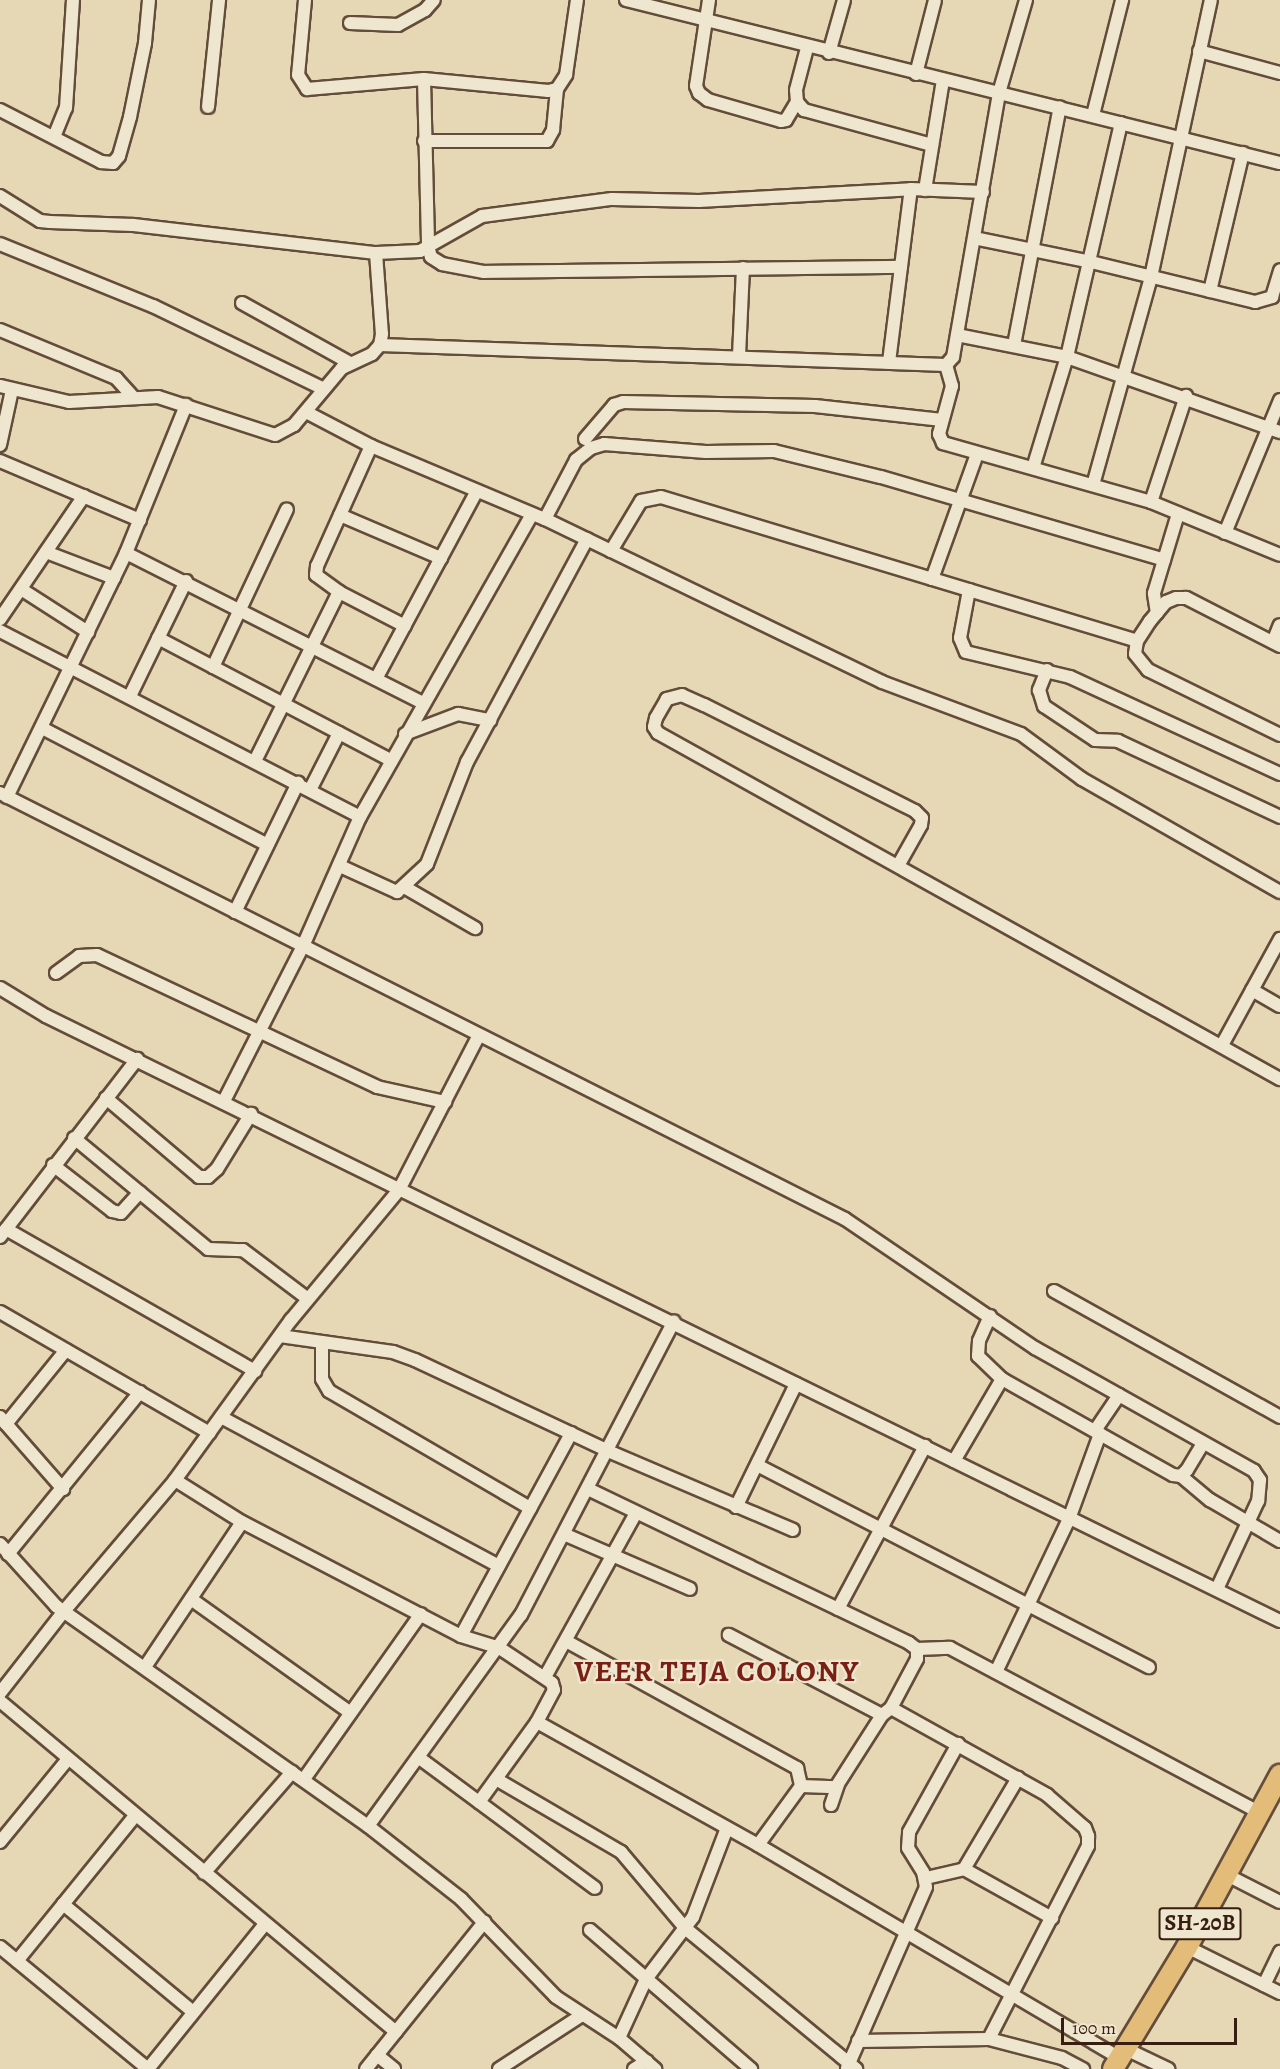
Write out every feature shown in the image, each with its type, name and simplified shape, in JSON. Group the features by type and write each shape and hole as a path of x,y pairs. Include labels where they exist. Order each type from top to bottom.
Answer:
{"main road":[{"name":"SH-20B","path":"1120,2059 1187,1947 1280,1775"}],"street":[{"path":"54,137 66,108 73,0"},
{"path":"0,110 107,165 119,156 145,43 149,0"},
{"path":"208,107 219,0"},
{"path":"305,0 298,75 307,89 424,79 557,89"},
{"path":"350,23 398,25 425,9 434,0"},
{"path":"424,141 547,141 553,130 557,89 566,75 577,0"},
{"path":"626,0 807,48 1179,136 1280,164"},
{"path":"709,0 696,86 699,93 708,100 781,121 786,120 797,102 796,90 807,48"},
{"path":"829,53 844,0"},
{"path":"916,74 935,0"},
{"path":"380,345 617,356 738,356 945,365 953,357 999,93 1026,0"},
{"path":"1093,115 1122,0"},
{"path":"1093,485 1125,377 1151,277 1179,136 1211,0"},
{"path":"1199,51 1280,73"},
{"path":"424,79 428,246 434,261 484,272 901,267"},
{"path":"925,190 943,80"},
{"path":"797,102 814,114 932,145"},
{"path":"1014,345 1060,107"},
{"path":"1032,468 1067,357 1091,262 1121,123"},
{"path":"1210,291 1243,153"},
{"path":"0,196 40,220 50,222 133,225 375,253 420,251 482,216 612,199 699,201 910,189 983,192"},
{"path":"889,362 910,189"},
{"path":"974,238 1265,302 1272,297 1280,270"},
{"path":"0,244 153,306 324,389"},
{"path":"0,445 6,388 79,403 158,397 275,435 285,432 350,363 372,354 380,345 375,253"},
{"path":"738,356 742,268"},
{"path":"242,303 350,363"},
{"path":"0,330 116,378 134,398"},
{"path":"957,335 1067,357 1186,396 1275,430"},
{"path":"945,365 952,386 939,434 943,443 1150,502 1280,555"},
{"path":"1150,502 1186,396"},
{"path":"1225,533 1275,430 1280,400"},
{"path":"585,439 614,405 622,402 815,405 942,420"},
{"path":"186,405 126,553 42,728 3,795 866,1230 990,1316 1119,1395 1254,1472 1260,1479 1258,1501 1217,1589"},
{"path":"306,412 370,446 545,519 882,682 1021,734 1082,779 1280,892"},
{"path":"545,519 576,460 591,448 604,444 793,453 1164,560"},
{"path":"370,446 316,575 339,592 405,626"},
{"path":"932,579 977,453"},
{"path":"0,461 140,520"},
{"path":"376,679 477,491"},
{"path":"0,619 84,496"},
{"path":"611,551 641,501 661,497 1137,641"},
{"path":"213,667 287,509"},
{"path":"224,1101 303,946 360,817 390,760 532,514"},
{"path":"1156,614 1154,593 1178,514"},
{"path":"340,515 441,558"},
{"path":"340,866 397,892 406,888 434,854 467,762 587,539"},
{"path":"46,552 114,578"},
{"path":"126,553 241,608 423,703"},
{"path":"130,696 186,581"},
{"path":"21,589 88,632"},
{"path":"969,590 960,646 977,655 1070,677 1280,774"},
{"path":"255,761 339,592"},
{"path":"1280,624 1276,644 1186,598 1166,602 1137,641 1135,654 1148,670 1280,735"},
{"path":"0,631 69,669 130,696 360,817"},
{"path":"158,638 390,760"},
{"path":"1047,670 1039,699 1095,740 1118,741 1280,817"},
{"path":"899,864 921,825 922,818 915,811 682,695 667,699 656,718 654,727 658,733 899,864 1280,1079"},
{"path":"405,734 458,714 490,720"},
{"path":"42,728 268,845"},
{"path":"310,790 339,734"},
{"path":"235,912 298,783"},
{"path":"406,888 476,928"},
{"path":"1222,1045 1280,939"},
{"path":"56,973 79,956 97,955 377,1087 445,1102"},
{"path":"0,988 46,1016 251,1114 399,1190 674,1321 796,1384 1280,1621"},
{"path":"1252,990 1280,1006"},
{"path":"0,1693 64,1611 175,1480 308,1299 399,1190 479,1035"},
{"path":"137,1059 53,1165 3,1233 255,1371"},
{"path":"106,1098 199,1177 208,1177 217,1170 251,1114"},
{"path":"74,1138 208,1249 243,1250 308,1299"},
{"path":"53,1165 111,1211 121,1213 140,1192"},
{"path":"1054,1291 1280,1417"},
{"path":"0,1312 210,1433"},
{"path":"990,1316 979,1341 978,1356 1002,1379 1173,1475 1181,1476 1247,1524 1280,1541"},
{"path":"368,1826 521,1615 566,1535 674,1321"},
{"path":"280,1336 408,1358 608,1451 793,1530"},
{"path":"321,1342 322,1379 329,1390 530,1508"},
{"path":"63,1489 3,1421 66,1350"},
{"path":"954,1461 1002,1379"},
{"path":"736,1507 796,1384"},
{"path":"140,1392 63,1489 4,1549 64,1611 304,1779 461,1899 556,1997 619,2038 651,2065"},
{"path":"1100,1434 1096,1429 1119,1395"},
{"path":"221,1417 499,1566"},
{"path":"462,1636 571,1433"},
{"path":"996,1672 1070,1519 1100,1434"},
{"path":"1181,1476 1203,1443"},
{"path":"838,1609 925,1446"},
{"path":"757,1465 1149,1667"},
{"path":"175,1480 242,1522 462,1636 498,1647 545,1677 554,1690 537,1722 479,1802"},
{"path":"588,1489 917,1649 942,1646 996,1672 1259,1812"},
{"path":"545,1677 636,1513"},
{"path":"145,1667 242,1522"},
{"path":"566,1535 690,1589"},
{"path":"191,1599 351,1713"},
{"path":"304,1779 421,1614"},
{"path":"729,1635 886,1712 958,1744 1055,1800 1088,1836 1088,1846 1052,1918 1010,1993 989,2039"},
{"path":"566,1641 789,1761 802,1777 801,1786 758,1845"},
{"path":"831,1805 838,1785 886,1712 917,1659 917,1649"},
{"path":"0,1701 204,1874 396,2032"},
{"path":"537,1722 758,1845 1120,2059 1168,2069"},
{"path":"496,1779 621,1852 685,1928 851,2067 858,2041 926,1878 907,1840 958,1744"},
{"path":"418,1757 595,1888"},
{"path":"0,1842 68,1759"},
{"path":"204,1874 292,1772"},
{"path":"964,1869 1018,1778"},
{"path":"801,1786 828,1789 838,1785"},
{"path":"16,1961 135,1816"},
{"path":"619,2038 646,1979 685,1928 697,1908 728,1828"},
{"path":"926,1878 964,1869 1052,1918"},
{"path":"1227,1875 1280,1902"},
{"path":"63,1905 193,2012"},
{"path":"366,2069 484,1922"},
{"path":"0,1947 148,2069 265,1923"},
{"path":"590,1930 751,2069"},
{"path":"1187,1947 1280,1993"},
{"path":"1264,1985 1280,1952"},
{"path":"499,2069 582,2015"},
{"path":"858,2041 989,2039 1062,2058 1083,2069"},
{"path":"376,2055 394,2069"},
{"path":"634,2069 651,2065"}],"district":[{"name":"VEER TEJA COLONY","path":"717,1671"}]}
